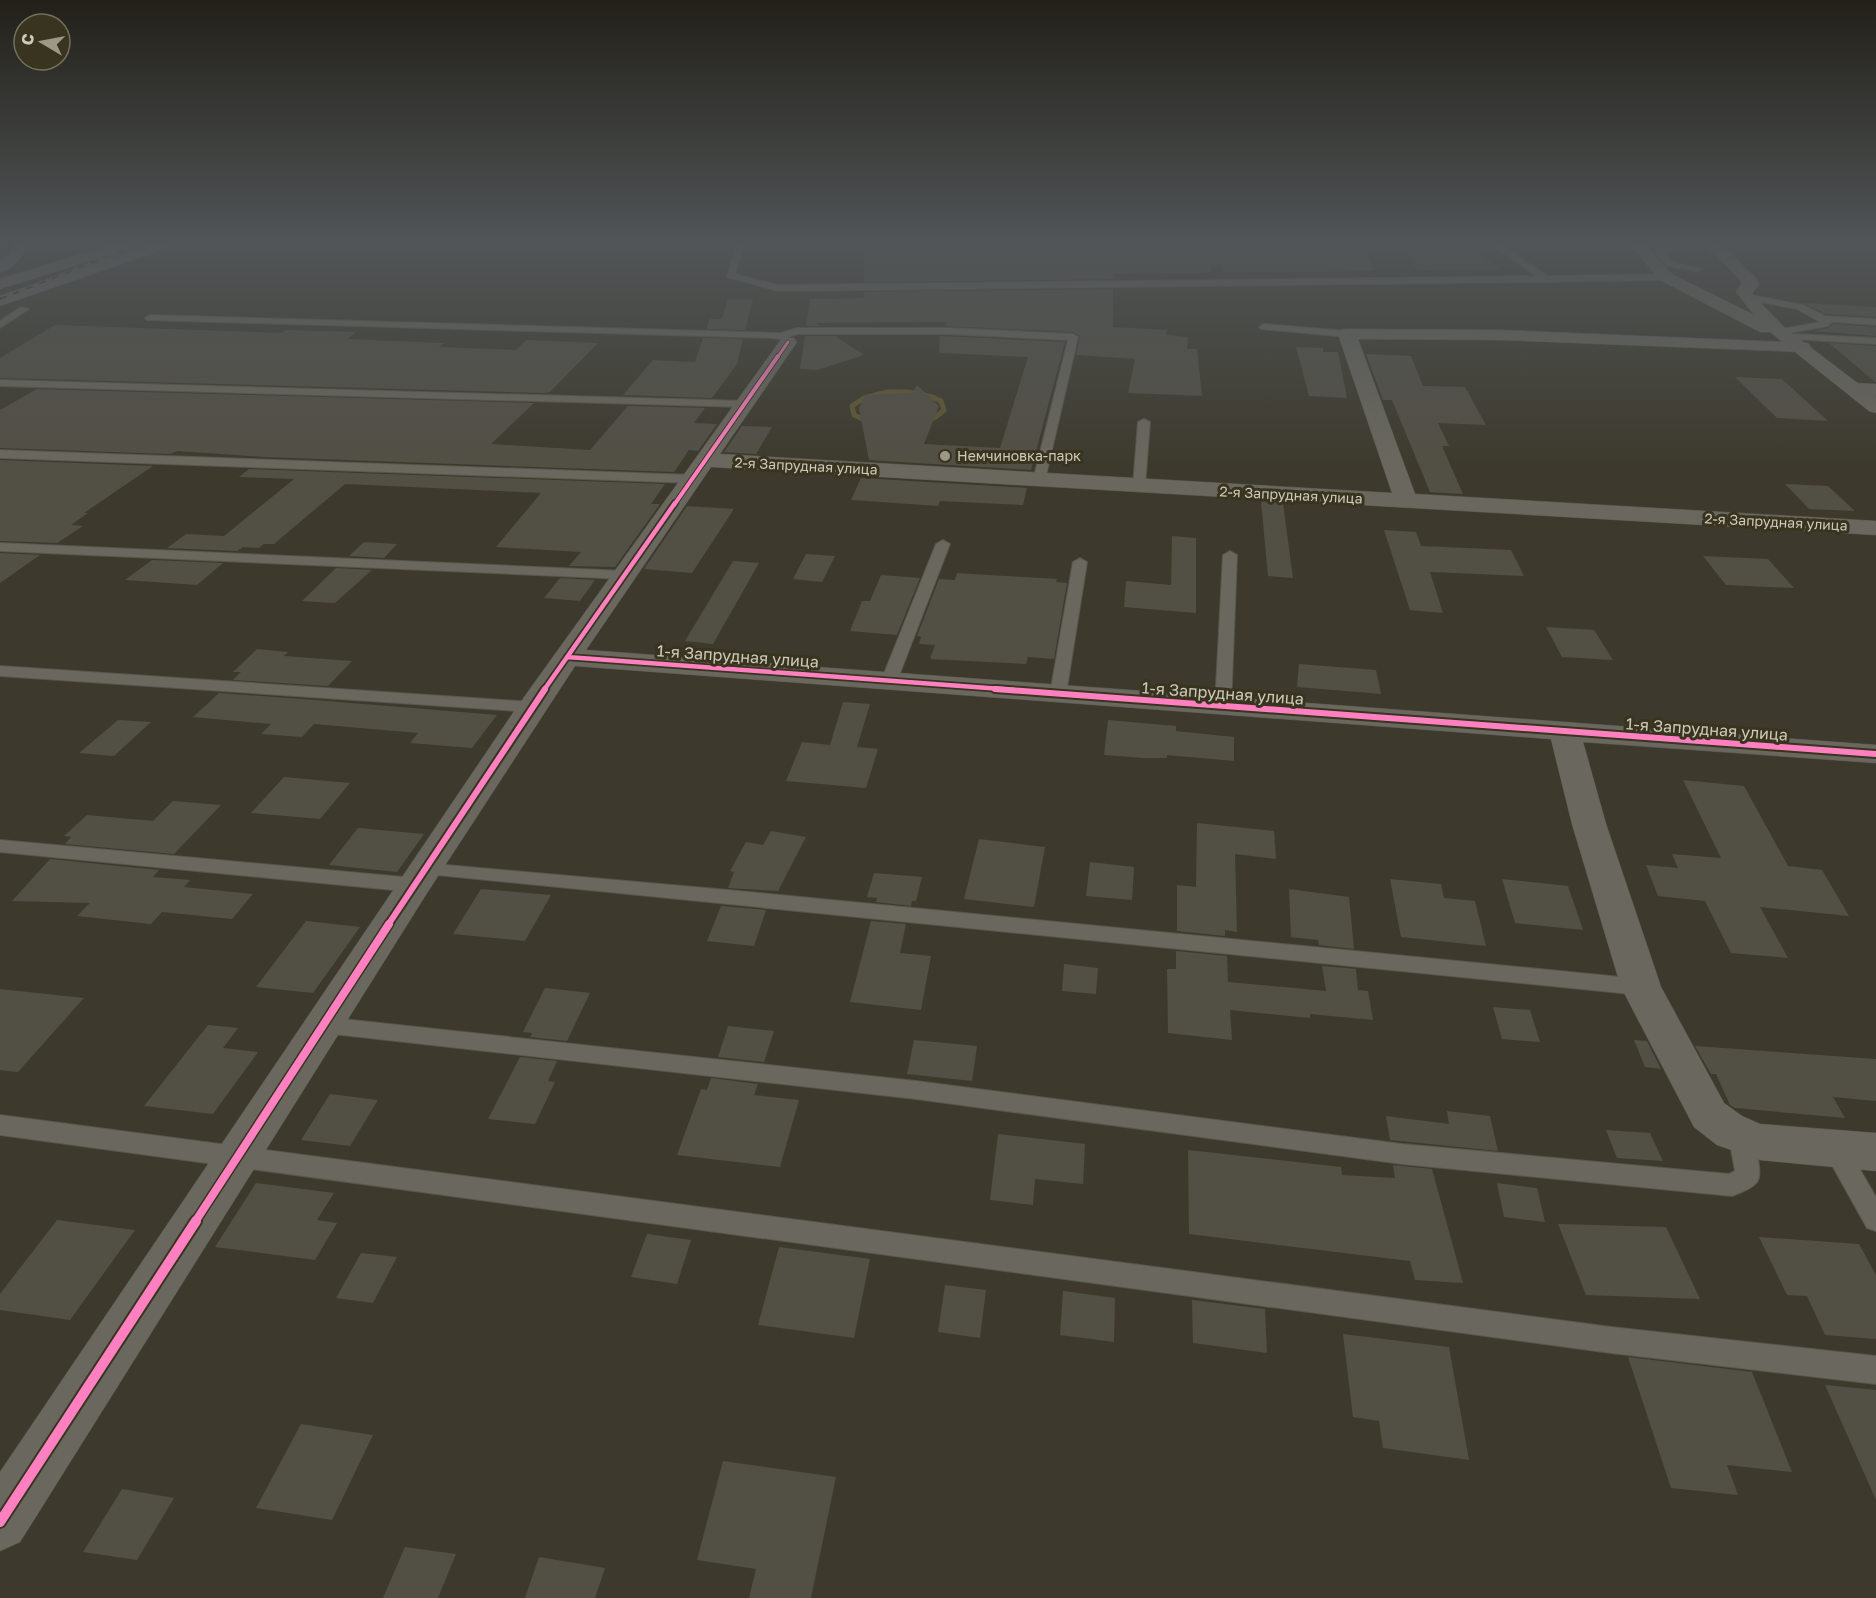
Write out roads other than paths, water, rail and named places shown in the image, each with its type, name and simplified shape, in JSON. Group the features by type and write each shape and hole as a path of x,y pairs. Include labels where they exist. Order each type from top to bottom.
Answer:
{"street":[{"path":"1744,316 1782,334 1802,347 1876,407"},
{"path":"1763,316 1782,334"},
{"path":"1406,501 1347,334 1502,335 1802,347"},
{"path":"0,1522 419,877 532,707 745,404 785,339"},
{"path":"1854,389 1876,390"},
{"name":"2-я Запрудная улица","path":"699,470 1039,480 1876,528"},
{"name":"1-я Запрудная улица","path":"567,657 1876,754"},
{"path":"1565,732 1589,824 1641,987 1709,1114 1724,1129 1741,1138 1760,1142 1855,1150"}],"lane":[{"path":"0,325 14,316"},
{"path":"1782,334 1828,323 1818,316"},
{"path":"150,318 785,339 797,331 948,331 1073,337 1039,480"},
{"path":"1823,319 1876,322"},
{"path":"1264,327 1347,334"},
{"path":"1782,334 1876,341"},
{"path":"0,383 745,404"},
{"path":"1140,486 1144,422"},
{"path":"0,454 699,470"},
{"path":"889,681 943,544"},
{"path":"0,547 625,575"},
{"path":"1223,706 1230,555"},
{"path":"1058,694 1080,562"},
{"path":"0,671 532,707"},
{"path":"0,846 419,877 696,892 1288,954 1641,987"},
{"path":"324,1025 916,1090 1402,1154 1732,1185 1749,1176 1741,1138"},
{"path":"0,1125 1587,1337 1876,1370"},
{"path":"1855,1150 1876,1220"}],"waterway":[{"path":"887,392 908,392 928,396 941,401 944,410 924,422 900,426 888,426 854,415 852,406 864,398 887,392"}],"place":[{"name":"Немчиновка-парк","path":"945,456"}]}
